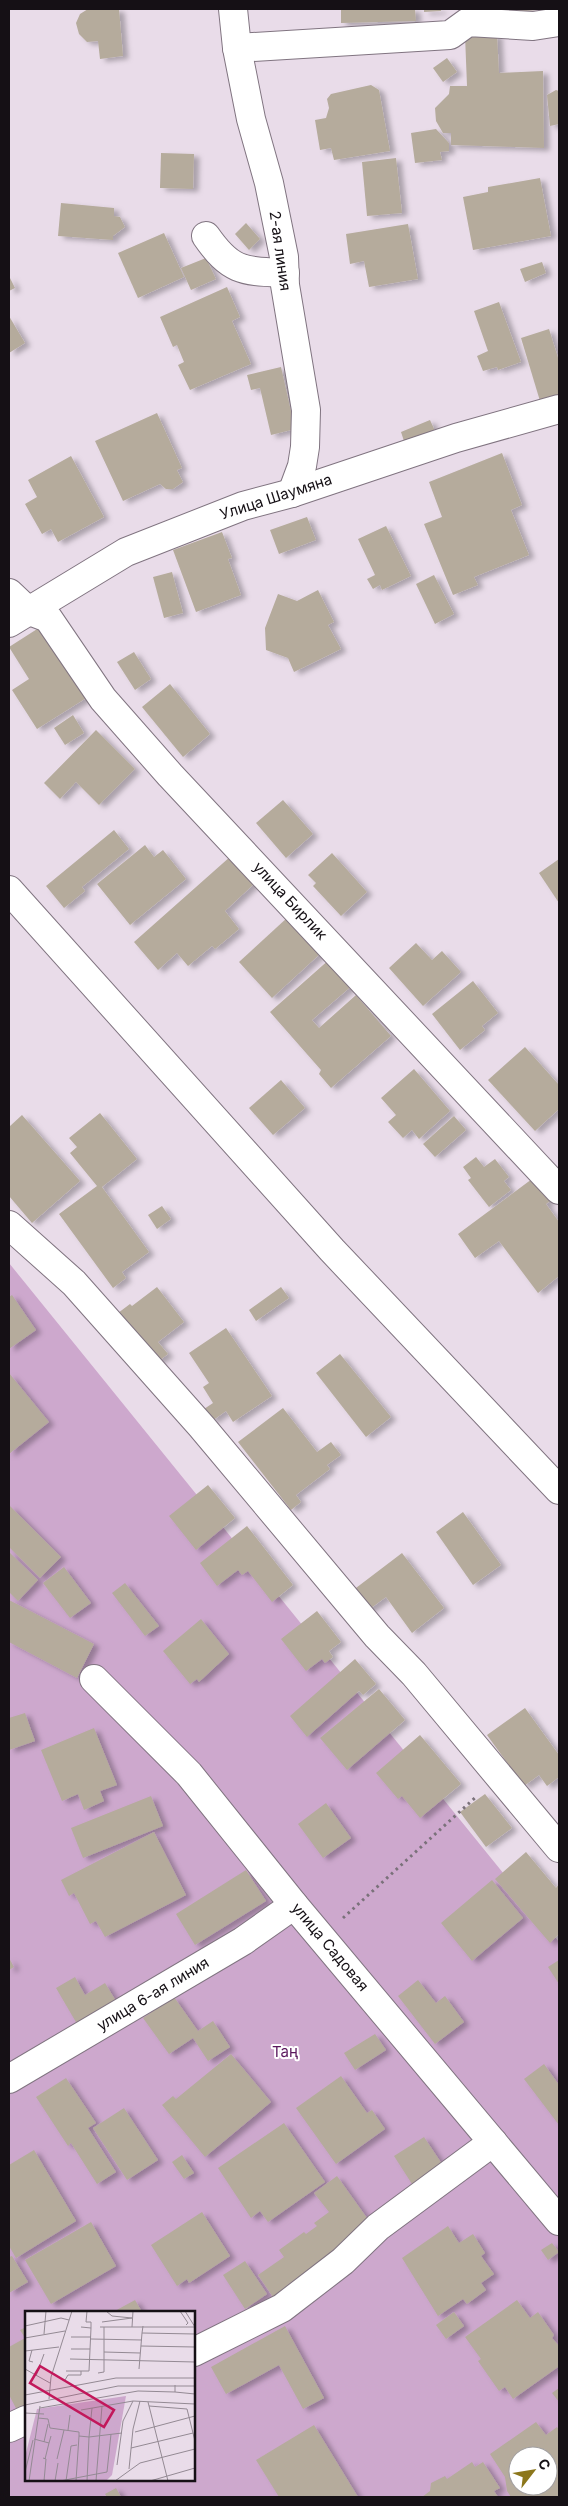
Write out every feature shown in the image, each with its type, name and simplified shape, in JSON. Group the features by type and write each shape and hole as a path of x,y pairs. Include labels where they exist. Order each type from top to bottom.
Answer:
{"street":[{"name":"2-ая линия","path":"233,9 237,48 251,119 269,183 284,256 306,410 303,457 292,493"},
{"path":"237,48 450,35 468,22 533,26 559,22"},
{"path":"206,236 218,254 238,269 285,273"},
{"name":"Улица Шаумяна","path":"15,609 126,552 243,506 292,493 456,438 559,409"},
{"name":"улица Бирлик","path":"15,609 48,618 103,699 164,768 559,1190"},
{"path":"9,890 332,1250 559,1490"},
{"path":"9,1225 74,1283 202,1428 377,1636 414,1674 559,1848"},
{"name":"улица Садовая","path":"94,1679 189,1774 294,1905 559,2222"},
{"name":"улица 6-ая линия","path":"9,2079 242,1941 294,1905"},
{"path":"195,2352 282,2308 343,2261 378,2227 493,2142"},
{"path":"9,2428 25,2420"}],"path":[{"path":"322,1937 500,1775"}],"green space":[{"name":"Таң","path":"9,1263 559,1942 559,2497 9,2497"}],"building":[{"path":"88,9 119,9 123,56 100,59 98,41 87,42 79,34 76,23 80,14"},
{"path":"341,9 415,9 416,21 341,23"},
{"path":"424,9 441,9 441,11 424,12"},
{"path":"514,9 538,9 538,10 515,12"},
{"path":"497,34 499,73 543,71 544,148 451,145 451,133 443,133 436,121 435,108 449,94 450,86 467,86 465,35"},
{"path":"447,58 457,72 443,82 433,68"},
{"path":"371,85 379,90 390,151 334,160 331,148 320,150 315,120 326,118 329,108 327,99 331,94"},
{"path":"556,90 559,91 559,124 550,126 547,95"},
{"path":"436,129 449,143 449,151 440,152 442,160 415,163 411,133"},
{"path":"161,153 194,154 193,189 160,188"},
{"path":"396,158 402,213 367,216 362,162"},
{"path":"540,178 551,236 473,250 463,197 488,192 488,187"},
{"path":"61,203 114,208 114,216 120,217 125,227 113,236 113,240 58,236"},
{"path":"246,223 260,239 249,250 235,234"},
{"path":"408,224 418,279 369,287 364,261 350,264 346,234"},
{"path":"164,233 184,277 138,298 118,253"},
{"path":"206,258 216,279 191,290 181,268"},
{"path":"542,262 546,273 525,282 520,269"},
{"path":"9,276 15,288 9,291"},
{"path":"227,287 240,317 232,321 251,364 190,390 178,365 184,362 177,345 173,347 160,317"},
{"path":"499,302 521,362 498,370 497,367 483,371 477,356 488,351 474,311"},
{"path":"9,316 25,343 9,353"},
{"path":"549,329 559,361 559,395 540,401 521,338"},
{"path":"281,367 295,429 271,435 260,388 251,390 247,375"},
{"path":"157,413 182,468 177,470 183,482 173,489 166,489 160,484 123,501 95,441"},
{"path":"430,420 435,431 405,444 401,432"},
{"path":"502,453 522,505 511,510 529,555 474,577 478,585 453,595 424,524 442,517 429,482"},
{"path":"71,456 104,517 58,542 51,529 42,534 25,504 37,497 28,480"},
{"path":"307,517 316,540 279,554 270,530"},
{"path":"386,526 411,576 382,590 380,585 373,589 367,579 375,575 358,539"},
{"path":"222,532 232,558 228,559 241,595 196,612 173,550"},
{"path":"172,572 183,613 164,618 153,577"},
{"path":"434,575 454,614 435,624 416,584"},
{"path":"318,590 334,622 328,625 341,649 294,672 288,658 266,650 265,628 278,594 297,601"},
{"path":"45,624 91,695 37,729 12,690 29,679 9,647"},
{"path":"134,652 151,679 135,690 117,662"},
{"path":"170,684 210,734 183,757 142,707"},
{"path":"73,715 84,733 65,745 54,728"},
{"path":"96,730 135,769 99,805 76,782 60,799 44,783"},
{"path":"283,800 313,834 286,858 256,823"},
{"path":"114,830 129,849 82,887 85,891 64,908 46,886"},
{"path":"145,845 154,857 163,850 186,879 130,925 97,884"},
{"path":"332,853 367,892 341,916 313,886 316,883 308,875"},
{"path":"231,856 255,883 225,911 239,929 215,949 212,946 188,966 177,953 158,970 134,942"},
{"path":"559,859 559,903 539,873"},
{"path":"288,917 321,953 272,998 239,962"},
{"path":"416,943 432,960 442,951 461,972 423,1006 389,968"},
{"path":"331,958 354,984 312,1020 319,1028 356,995 391,1036 331,1088 319,1074 321,1070 270,1012"},
{"path":"473,981 498,1013 482,1026 485,1030 460,1050 432,1014"},
{"path":"525,1047 559,1085 559,1109 535,1131 488,1080"},
{"path":"414,1069 450,1111 419,1139 412,1130 403,1138 388,1122 396,1115 381,1098"},
{"path":"281,1080 305,1108 273,1135 249,1108"},
{"path":"100,1113 137,1159 102,1187 149,1252 122,1272 126,1278 113,1288 59,1214 97,1186 70,1153 77,1147 69,1138"},
{"path":"22,1115 80,1181 32,1223 9,1196 9,1127"},
{"path":"454,1116 466,1130 435,1157 423,1144"},
{"path":"476,1157 484,1167 495,1159 509,1177 504,1181 511,1190 489,1207 468,1180 471,1178 463,1167"},
{"path":"532,1179 550,1201 546,1204 559,1222 559,1276 538,1293 499,1241 475,1258 458,1234"},
{"path":"162,1206 171,1219 157,1229 148,1215"},
{"path":"157,1287 184,1322 158,1342 168,1354 156,1363 118,1313 130,1304 132,1306"},
{"path":"281,1287 289,1298 256,1321 249,1310"},
{"path":"12,1295 36,1330 9,1349 9,1297"},
{"path":"226,1328 272,1396 233,1422 226,1411 212,1421 204,1409 213,1403 203,1387 209,1383 189,1353"},
{"path":"340,1354 391,1417 366,1437 316,1373"},
{"path":"9,1373 49,1422 9,1454"},
{"path":"283,1408 317,1452 331,1442 341,1455 327,1465 330,1469 296,1495 301,1502 291,1510 238,1442"},
{"path":"208,1485 235,1518 196,1550 169,1516"},
{"path":"9,1505 61,1557 40,1578 9,1547"},
{"path":"463,1512 501,1565 473,1585 436,1532"},
{"path":"247,1526 293,1585 272,1602 248,1571 242,1575 238,1570 217,1586 200,1563"},
{"path":"9,1552 38,1580 18,1601 9,1592"},
{"path":"402,1553 444,1608 412,1633 386,1597 367,1611 352,1591"},
{"path":"64,1567 91,1603 70,1618 43,1583"},
{"path":"125,1583 159,1626 145,1636 112,1593"},
{"path":"9,1600 94,1644 77,1678 9,1642"},
{"path":"317,1611 341,1642 329,1651 333,1657 325,1663 322,1659 306,1671 281,1639"},
{"path":"201,1619 229,1654 199,1682 197,1679 190,1684 163,1651"},
{"path":"355,1659 376,1684 363,1695 359,1691 307,1737 290,1716"},
{"path":"379,1689 405,1720 347,1770 320,1738"},
{"path":"525,1708 559,1755 559,1777 547,1786 539,1775 524,1786 487,1735"},
{"path":"25,1713 35,1741 9,1750 9,1718"},
{"path":"94,1728 117,1785 100,1791 104,1801 84,1810 78,1794 62,1801 41,1750"},
{"path":"420,1735 461,1784 420,1818 402,1796 398,1799 376,1773"},
{"path":"485,1794 512,1828 486,1847 460,1812"},
{"path":"151,1796 163,1826 83,1858 71,1828"},
{"path":"326,1803 351,1838 323,1858 298,1824"},
{"path":"154,1832 186,1895 105,1937 96,1921 90,1924 74,1893 69,1896 61,1880"},
{"path":"526,1852 556,1888 559,1884 559,1934 550,1943 495,1879"},
{"path":"246,1870 266,1901 195,1945 176,1914"},
{"path":"492,1880 523,1918 472,1961 441,1923"},
{"path":"9,1958 14,1967 9,1970"},
{"path":"559,1960 559,1984 548,1967"},
{"path":"75,1977 85,1995 105,1983 119,2006 80,2029 56,1988"},
{"path":"418,1980 436,2003 445,1996 464,2022 435,2044 398,1996"},
{"path":"174,1997 198,2031 213,2021 230,2047 208,2061 193,2038 169,2054 143,2018"},
{"path":"375,2034 386,2050 355,2070 344,2053"},
{"path":"231,2054 271,2102 205,2157 162,2105 173,2096 176,2099"},
{"path":"544,2064 559,2085 559,2125 524,2079"},
{"path":"341,2076 367,2113 372,2110 385,2129 336,2164 296,2108"},
{"path":"66,2078 96,2123 88,2128 116,2172 97,2184 71,2143 68,2146 36,2097"},
{"path":"124,2108 158,2160 127,2180 93,2128"},
{"path":"284,2123 325,2182 268,2222 260,2211 251,2218 218,2168"},
{"path":"424,2137 442,2164 412,2184 394,2156"},
{"path":"34,2150 76,2221 16,2258 9,2246 9,2165"},
{"path":"182,2155 194,2173 184,2179 172,2162"},
{"path":"337,2176 372,2225 273,2297 258,2275 284,2257 279,2250 304,2232 306,2234 317,2226 314,2223 329,2212 314,2193"},
{"path":"202,2212 230,2256 189,2283 187,2279 177,2286 151,2245"},
{"path":"91,2222 116,2266 51,2304 25,2260"},
{"path":"448,2226 459,2243 473,2234 485,2253 481,2256 494,2274 481,2283 486,2290 467,2304 463,2299 438,2316 402,2258"},
{"path":"552,2243 559,2252 548,2260 541,2250"},
{"path":"12,2256 28,2282 9,2293 9,2257"},
{"path":"245,2261 267,2294 245,2309 223,2275"},
{"path":"135,2300 141,2311 115,2311"},
{"path":"517,2300 530,2318 538,2312 554,2335 552,2338 559,2346 559,2370 558,2367 513,2399 505,2387 499,2391 478,2361 481,2359 465,2337"},
{"path":"454,2312 464,2326 446,2339 436,2325"},
{"path":"285,2326 324,2398 303,2409 279,2365 226,2394 211,2367"},
{"path":"25,2328 25,2338 20,2330"},
{"path":"25,2338 25,2405 17,2410 9,2395 9,2347"},
{"path":"559,2388 559,2402 552,2393"},
{"path":"536,2422 546,2435 557,2427 559,2430 559,2497 510,2496 558,2496 558,2446 508,2446 508,2492 505,2477 490,2454"},
{"path":"314,2425 358,2497 279,2497 256,2460"},
{"path":"472,2462 475,2467 483,2462 500,2488 494,2491 498,2497 422,2497 430,2491 431,2483 445,2476 447,2479"},
{"path":"116,2488 121,2497 107,2497 105,2494"}]}
